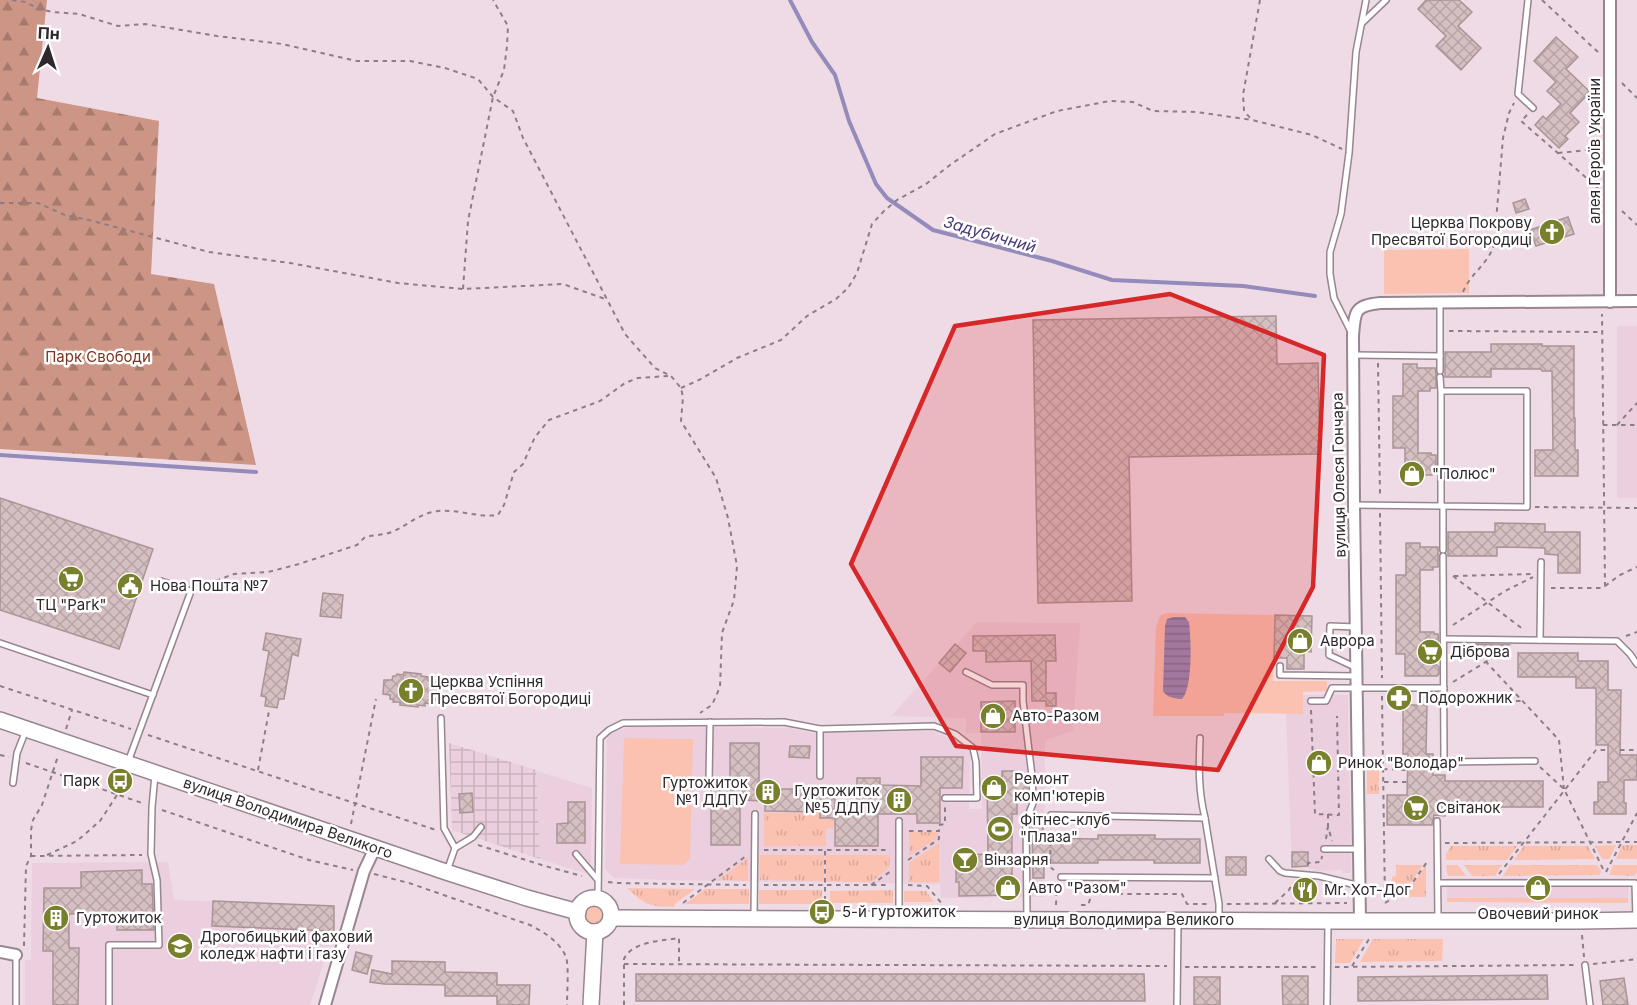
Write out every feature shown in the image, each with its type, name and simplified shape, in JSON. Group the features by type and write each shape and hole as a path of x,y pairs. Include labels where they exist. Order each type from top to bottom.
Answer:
{"street":[{"name":"алея Героїв України","path":"1606,302 1610,199 1610,0"},
{"name":"вулиця Олеся Гончара","path":"1360,921 1354,505 1354,316 1366,305 1380,303 1637,301"},
{"name":"вулиця Володимира Великого","path":"0,720 446,872 578,912"},
{"path":"325,1005 364,872 375,848"},
{"path":"598,899 609,906 611,918 604,929 595,932 588,931 579,922 579,908 585,901 598,899"},
{"name":"вулиця Володимира Великого","path":"611,918 1220,921 1636,920"},
{"path":"591,1005 595,932"},
{"path":"0,952 20,955"}],"lane":[{"path":"1353,336 1334,298 1330,274 1330,252 1341,214 1356,52 1366,0"},
{"path":"1361,25 1386,0"},
{"path":"1528,0 1518,94 1533,108"},
{"path":"1440,303 1444,762 1535,761"},
{"path":"1353,355 1440,356"},
{"path":"1354,505 1527,507 1527,391 1441,391"},
{"path":"1538,640 1541,562"},
{"path":"127,764 191,591 161,581"},
{"path":"1356,627 1330,626 1329,655 1357,672"},
{"path":"1444,639 1617,641 1637,664"},
{"path":"0,643 153,695"},
{"path":"1280,666 1280,675 1357,672"},
{"path":"966,672 993,686 1023,685 1033,803 1026,822 1027,920"},
{"path":"1311,701 1326,701 1332,688 1444,688"},
{"path":"441,718 444,828 455,848"},
{"path":"709,782 710,722"},
{"path":"598,899 600,738 623,723 784,722 820,729 934,726 955,734 973,748 976,762 977,798 945,798"},
{"path":"14,783 16,759 26,729"},
{"path":"819,776 820,729"},
{"path":"1200,738 1198,785 1215,878 1220,921"},
{"path":"109,1005 108,945 159,945 157,880 151,854 155,773"},
{"path":"754,919 755,814"},
{"path":"1051,815 1205,818"},
{"path":"899,820 899,919"},
{"path":"1437,821 1438,921"},
{"path":"446,872 455,848 473,837 481,826"},
{"path":"1324,849 1359,849"},
{"path":"576,854 598,880"},
{"path":"1269,859 1285,873 1319,876 1360,886"},
{"path":"1058,876 1215,878"},
{"path":"1438,883 1635,883 1636,920"},
{"path":"1178,920 1178,1005"},
{"path":"1327,1005 1328,921"},
{"path":"16,1005 20,955"},
{"path":"1585,965 1590,1005"}],"path":[{"path":"12,0 53,12 79,14 118,26 145,24 282,44 357,61 410,61 445,68 478,79 493,98 513,111 523,138 626,334 655,368 671,376 681,388 681,421 716,478 728,518 737,566 734,600 722,633 720,687 712,705 685,722"},
{"path":"463,290 468,221 493,98 504,70 508,26 493,0"},
{"path":"1252,120 1244,111 1243,95 1260,0"},
{"path":"1542,0 1610,67 1637,98"},
{"path":"1458,303 1471,276 1488,259 1494,246 1503,138 1509,113 1518,94"},
{"path":"681,388 737,358 781,340 807,316 836,299 848,288 857,273 872,224 897,200 926,184 995,134 1057,111 1110,101 1133,102 1153,111 1197,112 1252,120 1312,135 1348,153"},
{"path":"1533,108 1521,121 1637,225"},
{"path":"1557,153 1610,148"},
{"path":"0,203 38,203 65,215 209,252 290,263 398,283 463,290 564,285 608,300"},
{"path":"1605,586 1602,332 1606,302"},
{"path":"1440,331 1602,332"},
{"path":"1378,355 1385,903 1408,889 1427,862"},
{"path":"191,591 234,574 268,572 300,564 357,545 365,537 384,535 418,517 438,511 463,512 488,517 498,515 504,505 514,472 523,464 535,437 549,420 600,401 626,383 638,378 671,376"},
{"path":"1617,425 1637,403"},
{"path":"1603,425 1637,425"},
{"path":"1527,507 1637,508"},
{"path":"1540,588 1602,588 1620,575 1637,567"},
{"path":"1444,631 1505,591 1541,574"},
{"path":"1538,640 1453,576 1541,574"},
{"path":"1617,641 1637,632"},
{"path":"1465,639 1559,740 1564,789"},
{"path":"1444,688 1523,640"},
{"path":"0,686 448,834"},
{"path":"351,824 376,699"},
{"path":"1311,701 1315,814 1339,814 1337,716"},
{"path":"1444,702 1522,701"},
{"path":"66,729 72,710"},
{"path":"258,771 269,711"},
{"path":"1492,883 1596,750 1608,750"},
{"path":"1620,750 1637,750"},
{"path":"0,755 309,860 409,883 530,925 541,930 560,947 567,958 567,1005"},
{"path":"20,955 26,866 31,856 31,830 58,756"},
{"path":"1535,761 1564,789 1605,873 1637,813"},
{"path":"1383,769 1407,770"},
{"path":"1384,782 1407,782"},
{"path":"44,856 77,841 100,821 117,795"},
{"path":"899,831 939,831 939,825 945,824 945,809"},
{"path":"1328,814 1328,826 1334,849"},
{"path":"1051,815 1050,867 1058,876 1056,905"},
{"path":"467,841 545,866 617,884 927,886 942,905"},
{"path":"1437,843 1637,842"},
{"path":"679,906 754,850 899,850"},
{"path":"825,851 825,919"},
{"path":"31,856 151,854"},
{"path":"1077,905 1088,905 1092,894 1182,894 1187,904 1360,903"},
{"path":"1580,921 1585,965"},
{"path":"1352,967 1371,936"},
{"path":"624,1005 624,963 627,954 632,949 679,938 679,964"},
{"path":"624,963 1352,967 1585,965 1637,959"}],"highlighted area":[{"path":"1170,294 1324,355 1313,587 1218,770 956,746 851,564 955,326"}],"shaded area":[{"path":"1617,326 1637,326 1637,498 1617,498"},
{"path":"1185,617 1189,622 1190,674 1186,693 1182,699 1166,695 1163,691 1165,626 1167,619"},
{"path":"977,622 1080,623 1073,731 1045,740 1044,897 941,898 940,884 614,878 605,869 607,739 613,731 632,727 788,728 814,733 933,731 954,740 970,752 969,809 982,809 981,733 966,733 966,718 891,716"},
{"name":"Ринок \"Володар\"","path":"1303,695 1348,695 1351,873 1343,873 1342,870 1315,871 1315,869 1309,869 1309,866 1292,867 1286,714 1303,714"},
{"path":"449,743 536,770 540,859 452,830"},
{"path":"536,771 592,788 591,875 540,859"},
{"name":"Дрогобицький фаховий коледж нафти і газу","path":"168,862 174,900 334,906 334,931 310,1005 25,1005 25,960 31,960 32,863"},
{"name":"Овочевий ринок","path":"1447,878 1629,878 1628,898 1447,898"}],"green space":[{"name":"Парк Свободи","path":"0,0 47,0 37,98 159,121 151,274 214,284 256,465 0,449"},
{"path":"1469,249 1469,293 1384,294 1384,250"},
{"path":"1166,613 1275,615 1273,681 1327,681 1327,691 1303,692 1303,714 1224,713 1224,716 1153,716 1156,627 1160,616"},
{"path":"624,738 693,739 690,859 683,865 620,864"},
{"path":"1379,762 1379,794 1367,794 1367,763"},
{"path":"764,813 819,813 819,818 834,819 834,828 826,829 826,846 764,846"},
{"path":"909,832 938,832 938,838 909,856"},
{"path":"939,843 939,882 909,882 909,863"},
{"path":"1616,845 1609,859 1602,859 1595,846"},
{"path":"1622,845 1637,845 1637,859 1616,859"},
{"path":"1451,846 1517,846 1507,860 1446,860 1446,854"},
{"path":"1524,846 1588,846 1595,859 1514,860"},
{"path":"760,855 824,855 824,881 760,880"},
{"path":"826,855 890,855 889,868 871,882 826,881"},
{"path":"748,858 748,881 718,880"},
{"path":"1396,865 1423,865 1407,888 1392,888 1392,877 1396,876"},
{"path":"1426,865 1426,897 1409,897 1409,889"},
{"path":"1446,865 1458,865 1466,876 1449,876"},
{"path":"1464,865 1502,865 1495,876 1472,876"},
{"path":"1510,865 1597,865 1601,870 1600,875 1503,876"},
{"path":"1613,865 1637,865 1637,872 1634,876 1609,875"},
{"path":"627,888 695,889 674,907 648,904"},
{"path":"705,889 749,889 749,904 685,904"},
{"path":"759,890 822,890 822,904 759,904"},
{"path":"893,890 893,903 830,903 830,891"},
{"path":"904,891 926,891 934,902 904,902"},
{"path":"1447,898 1628,898 1628,903 1447,902"},
{"path":"595,905 602,908 605,915 602,922 595,925 588,922 585,915 588,908"},
{"path":"1336,939 1364,939 1350,963 1335,963"},
{"path":"1373,939 1443,939 1442,961 1360,962"}],"building":[{"path":"1426,0 1459,0 1472,12 1458,26 1481,48 1461,70 1436,46 1446,36 1418,9"},
{"path":"1556,37 1578,57 1566,69 1590,92 1570,113 1579,122 1565,136 1568,139 1559,148 1535,125 1543,116 1546,119 1561,104 1547,91 1556,82 1534,61"},
{"path":"1525,199 1529,209 1516,213 1513,203"},
{"name":"Церква Покрову Пресвятої Богородиці","path":"1568,217 1574,234 1536,246 1530,230"},
{"path":"1276,316 1277,364 1318,363 1320,454 1129,457 1132,601 1038,603 1033,320"},
{"path":"1491,344 1574,346 1574,418 1578,476 1535,476 1535,450 1553,450 1552,371 1491,369 1491,377 1445,377 1445,352 1491,352"},
{"path":"1403,364 1417,364 1417,368 1435,368 1436,374 1436,388 1430,388 1430,391 1418,391 1418,453 1436,455 1436,472 1432,472 1432,475 1419,475 1419,479 1405,479 1405,448 1393,448 1393,396 1403,396"},
{"name":"ТЦ \"Park\"","path":"0,498 153,549 119,649 0,610"},
{"path":"1495,523 1545,524 1545,532 1580,532 1580,573 1558,573 1558,555 1545,554 1545,548 1497,547 1497,556 1448,556 1448,532 1495,532"},
{"path":"1406,543 1420,543 1420,547 1438,547 1438,567 1433,567 1433,570 1420,570 1420,632 1438,634 1439,651 1422,652 1439,667 1437,676 1405,676 1405,654 1396,654 1396,575 1406,575"},
{"path":"323,593 343,595 341,618 320,616"},
{"path":"1275,615 1312,616 1311,652 1304,651 1304,669 1287,669 1287,658 1274,658"},
{"path":"266,633 301,639 298,656 292,654 284,699 279,699 277,708 265,706 266,697 261,696 269,651 263,650"},
{"path":"1055,635 1056,661 1046,661 1046,693 1056,693 1056,706 1046,706 1046,701 1032,701 1031,661 986,662 986,651 973,651 973,636"},
{"path":"955,644 966,653 950,672 939,663"},
{"path":"1476,644 1509,645 1487,657"},
{"path":"1518,653 1578,653 1578,661 1608,661 1608,690 1621,690 1620,755 1637,755 1637,780 1624,780 1626,814 1594,814 1594,802 1598,802 1598,782 1608,782 1608,745 1596,745 1596,688 1576,688 1576,677 1518,677"},
{"name":"Церква Успіння Пресвятої Богородиці","path":"404,672 421,674 421,676 428,677 428,680 434,680 440,689 439,696 431,704 425,703 425,706 418,705 418,707 393,702 390,695 383,694 384,680 392,680 393,676 403,675"},
{"path":"1015,701 1015,732 981,732 981,702"},
{"path":"1403,705 1427,705 1426,754 1433,754 1433,775 1445,775 1445,781 1543,781 1543,807 1445,807 1445,816 1434,815 1432,825 1387,825 1387,795 1407,795 1408,754 1403,754"},
{"path":"730,743 759,743 759,789 828,789 828,797 835,797 835,812 857,812 857,778 880,778 880,785 921,786 921,757 963,757 962,788 940,788 940,823 917,823 917,814 878,814 878,846 835,846 835,818 820,818 820,812 765,811 765,801 740,800 740,845 711,845 711,788 730,789"},
{"path":"790,746 810,746 809,758 789,757"},
{"path":"1002,771 1017,771 1017,777 1027,777 1027,801 1017,801 1017,814 1012,814 1014,895 959,896 956,868 959,868 959,855 988,854 987,777 1002,777"},
{"path":"472,793 473,812 460,813 459,794"},
{"path":"568,802 585,802 585,843 557,843 557,824 568,823"},
{"path":"1032,822 1043,822 1043,838 1098,839 1098,835 1155,835 1155,839 1200,839 1200,863 1098,860 1098,863 1044,863 1044,878 1033,878"},
{"path":"1292,852 1308,852 1308,866 1292,867"},
{"path":"1226,857 1246,857 1246,875 1226,875"},
{"path":"142,870 142,884 152,884 154,930 117,930 117,913 69,914 69,948 79,948 78,1005 53,1005 53,951 43,951 44,888 81,888 81,872"},
{"path":"213,901 334,906 334,931 212,926"},
{"path":"356,952 372,956 367,974 352,970"},
{"path":"392,961 445,962 445,972 497,973 497,985 530,985 529,1005 497,1005 497,996 445,996 445,985 370,982 372,970 392,974"},
{"path":"636,974 1144,974 1145,1001 636,1001"},
{"path":"1547,975 1548,999 1358,1001 1358,977"},
{"path":"1282,976 1308,976 1308,1005 1283,1005"},
{"path":"1194,977 1220,977 1220,1005 1194,1005"},
{"path":"1624,978 1628,1005 1603,1005 1600,981"}],"waterway":[{"name":"Задубичний","path":"790,0 812,42 835,75 849,121 876,184 887,198 933,230 1052,261 1112,280 1243,286 1315,296"},
{"path":"0,455 256,472"}],"place":[{"name":"Церква Покрову Пресвятої Богородиці","path":"1552,232"},
{"name":"\"Полюс\"","path":"1412,474"},
{"name":"ТЦ \"Park\"","path":"71,579"},
{"name":"Нова Пошта №7","path":"130,586"},
{"name":"Аврора","path":"1300,641"},
{"name":"Діброва","path":"1430,652"},
{"name":"Церква Успіння Пресвятої Богородиці","path":"411,691"},
{"name":"Подорожник","path":"1399,698"},
{"name":"Авто-Разом","path":"993,716"},
{"name":"Ринок \"Володар\"","path":"1319,763"},
{"name":"Парк","path":"120,781"},
{"name":"Ремонт комп'ютерів","path":"994,788"},
{"name":"Гуртожиток №1 ДДПУ","path":"768,792"},
{"name":"Гуртожиток №5 ДДПУ","path":"899,800"},
{"name":"Світанок","path":"1416,808"},
{"name":"Фітнес-клуб \"Плаза\"","path":"1000,829"},
{"name":"Вінзарня","path":"965,860"},
{"name":"Авто \"Разом\"","path":"1008,888"},
{"name":"Овочевий ринок","path":"1538,888"},
{"name":"Mr. Хот-Дог","path":"1305,890"},
{"name":"5-й гуртожиток","path":"822,912"},
{"name":"Гуртожиток","path":"56,918"},
{"name":"Дрогобицький фаховий коледж нафти і газу","path":"180,946"}]}
